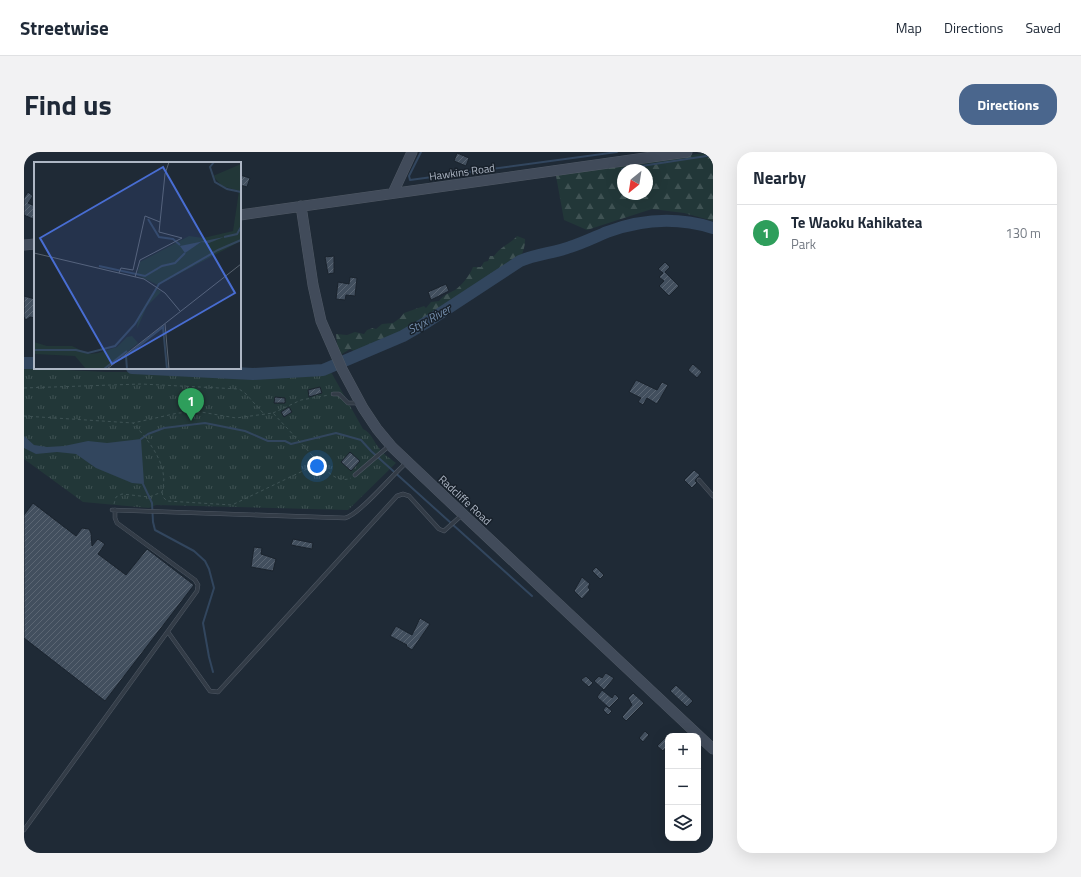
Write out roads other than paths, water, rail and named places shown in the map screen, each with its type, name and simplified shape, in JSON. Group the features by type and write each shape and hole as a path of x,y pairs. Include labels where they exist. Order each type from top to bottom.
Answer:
{"street":[{"path":"393,193 412,152"},
{"name":"Hawkins Road","path":"241,215 687,152"},
{"name":"Radcliffe Road","path":"301,206 316,305 321,321 342,369 376,429 390,445 713,749"},
{"path":"24,245 34,244"}],"lane":[{"path":"333,394 338,394 348,403 360,403"},
{"path":"355,475 390,445"},
{"path":"24,830 197,590 198,585 195,580 117,523 114,518 113,510 345,518 357,512 391,475 407,461"},
{"path":"699,480 713,496"},
{"path":"168,632 210,691 218,692 397,496 403,494 409,496 442,530 446,530 463,514"}],"water":[{"path":"24,436 34,445 47,447 64,446 88,441 107,443 141,439 144,483 132,483 96,468 76,454 57,452 36,454 24,448"}],"waterway":[{"path":"421,152 409,176 410,180 617,152"},
{"path":"653,164 713,155"},
{"name":"Styx River","path":"152,369 253,374 323,370 403,336 520,261 580,244 607,232 633,224 673,221 700,224 713,228"},
{"name":"Styx River","path":"24,363 34,363"},
{"path":"141,439 148,434 164,428 205,423 245,431 268,441 285,441 291,444 336,433 361,440 371,451 532,596"},
{"path":"143,484 152,503 155,530 194,551 205,561 209,569 214,588 203,623 213,672"}],"place":[{"name":"Te Waoku Kahikatea","path":"191,421"}]}
